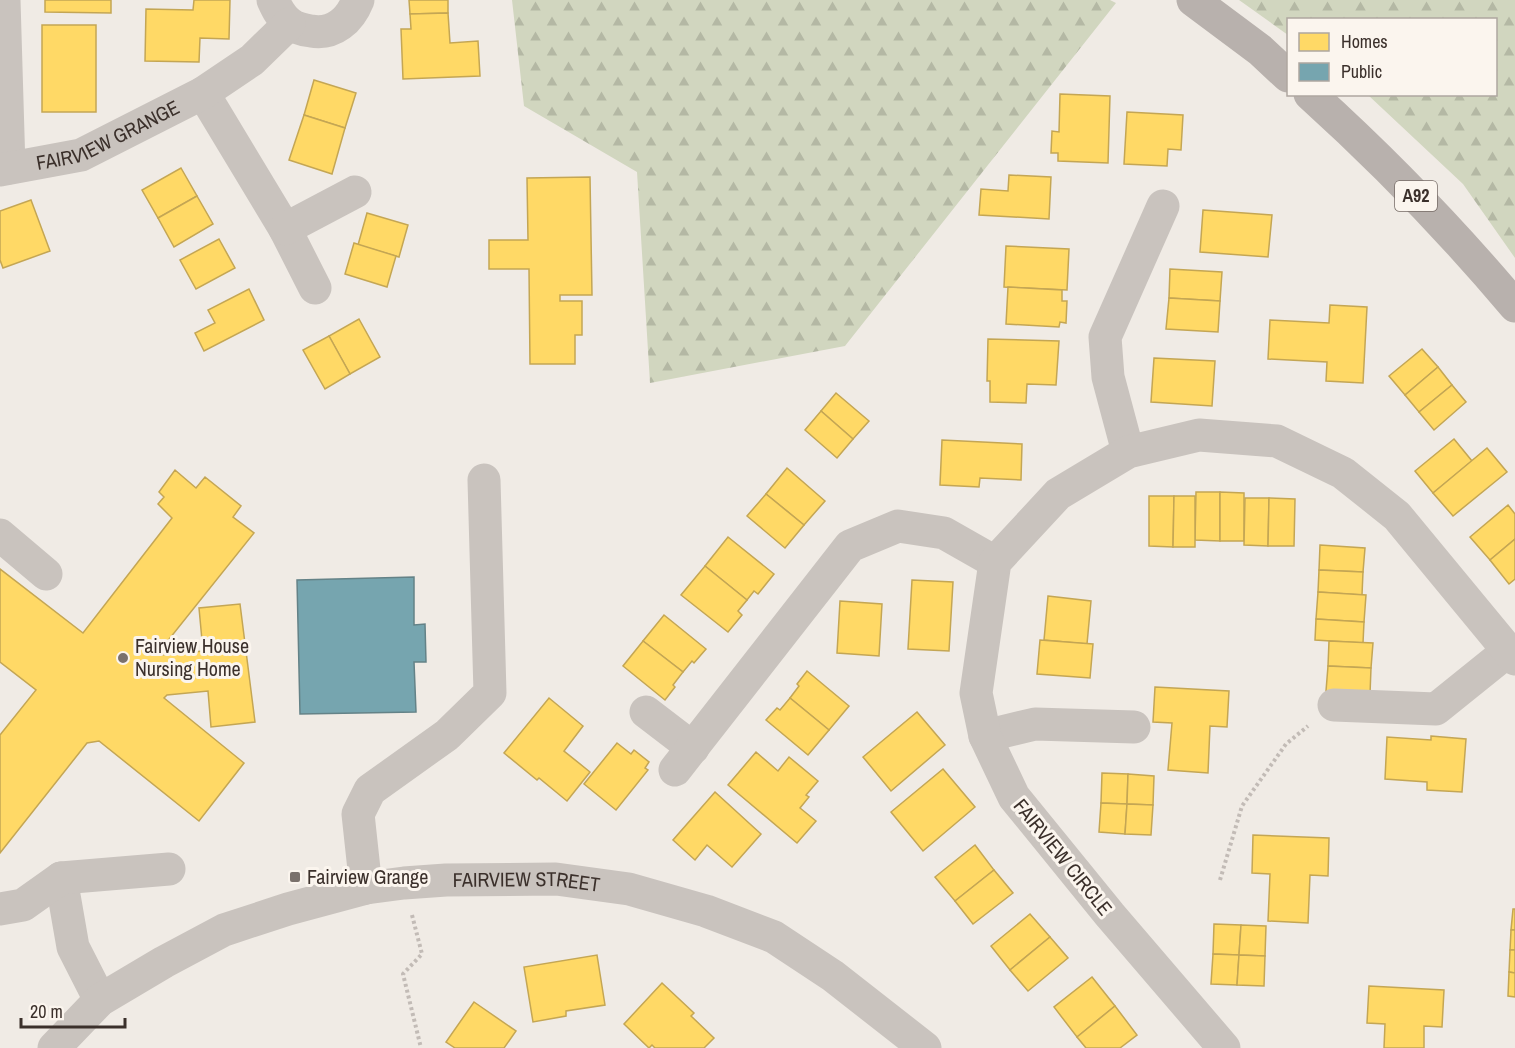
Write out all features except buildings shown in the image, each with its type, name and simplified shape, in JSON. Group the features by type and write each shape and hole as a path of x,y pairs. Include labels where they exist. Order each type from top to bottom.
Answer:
{"main road":[{"path":"1193,0 1260,50 1287,75"},
{"name":"A92","path":"1312,96 1435,216 1515,306"}],"street":[{"name":"FAIRVIEW GRANGE","path":"4,0 4,169 81,155 203,93 252,60 281,12 301,30 317,32 330,30 344,23 358,0"},
{"name":"FAIRVIEW GRANGE","path":"203,93 285,229 315,288"},
{"path":"285,229 355,192"},
{"path":"1128,452 1108,377 1105,337 1163,206"},
{"path":"646,712 684,759 850,546 898,526 944,533 996,562 1058,494 1128,452 1199,435 1277,441 1343,473 1397,516 1512,655 1437,709 1334,705"},
{"path":"366,888 358,814 370,790 447,735 490,693 484,480"},
{"path":"0,535 46,574"},
{"name":"FAIRVIEW CIRCLE","path":"996,562 976,693 985,736 1014,797 1110,915 1224,1048"},
{"path":"985,736 1035,724 1134,727"},
{"path":"0,909 23,905 61,878 169,869"},
{"path":"61,878 73,947 100,999"},
{"name":"FAIRVIEW STREET","path":"54,1048 100,999 224,930 288,909 366,888 446,879 556,879 629,889 706,910 774,937 833,976 925,1048"}],"path":[{"path":"1220,880 1242,806 1286,744 1334,705"},
{"path":"404,883 422,954 403,974 421,1048"}],"green space":[{"path":"512,0 1110,0 1116,3 845,346 650,383 637,172 524,106"},
{"path":"1239,0 1515,0 1515,258 1463,184 1369,96 1497,96 1497,18 1287,18 1287,34"}],"place":[{"name":"Fairview House Nursing Home","path":"123,658"},
{"name":"Fairview Grange","path":"295,877"}]}
